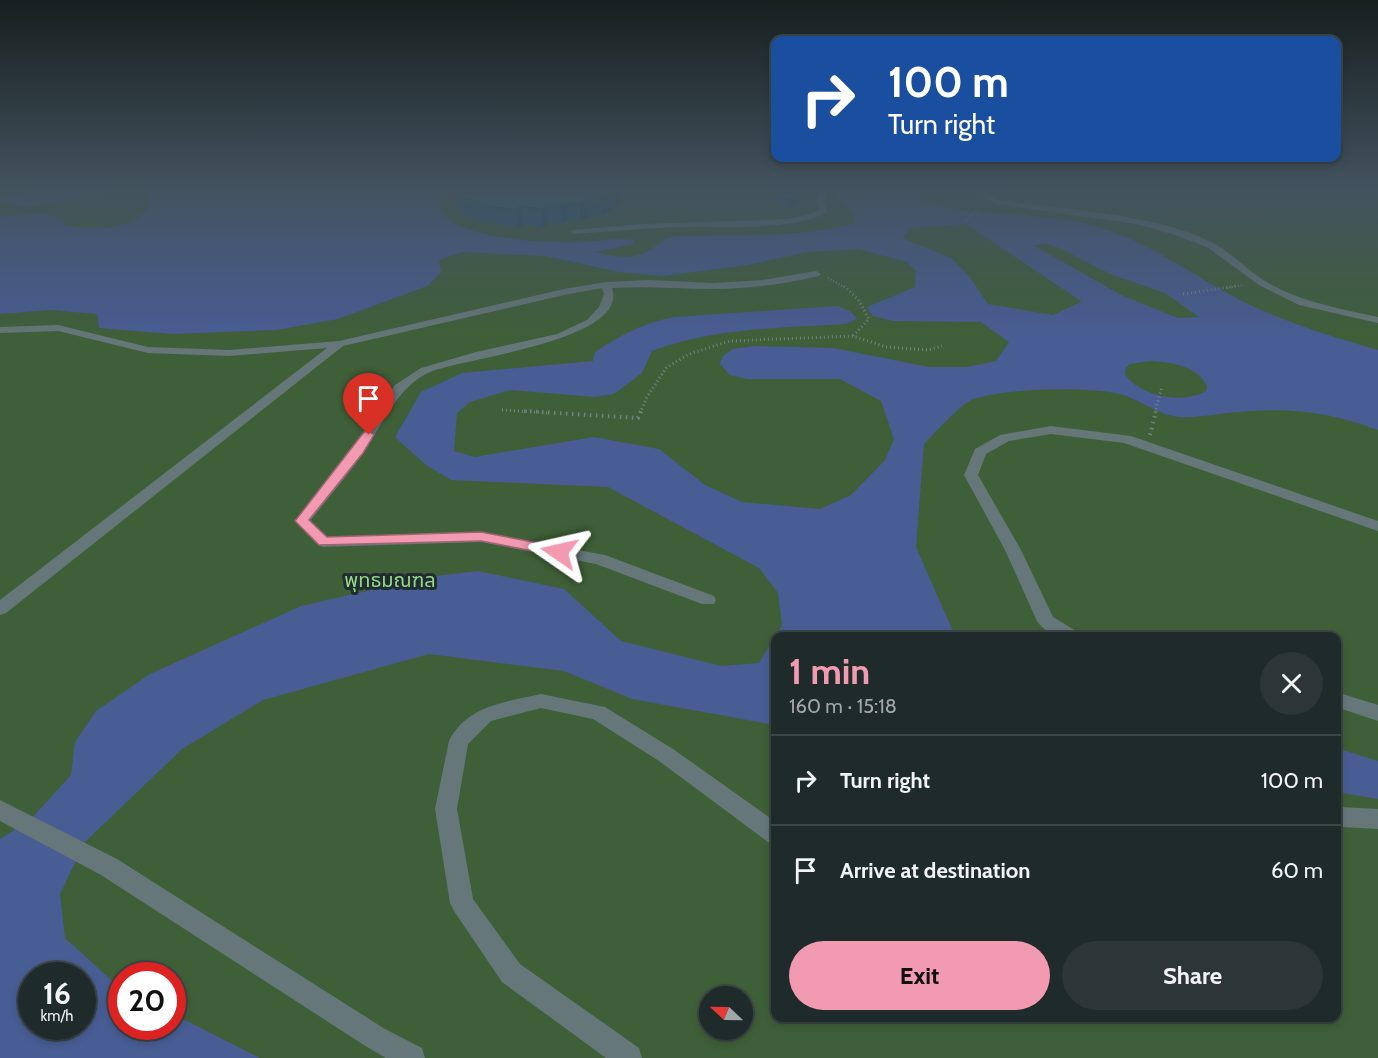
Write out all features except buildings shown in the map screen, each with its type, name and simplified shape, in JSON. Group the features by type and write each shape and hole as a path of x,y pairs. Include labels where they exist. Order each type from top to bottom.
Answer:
{"lane":[{"path":"1196,239 1210,245 1262,282 1302,303 1378,320"},
{"path":"0,330 58,328 148,350 229,353 339,344 564,292 606,285 649,283 714,286 764,283 816,274"},
{"path":"606,285 609,294 604,308 591,322 560,336 480,354 425,370 399,387 358,451 302,521 324,542 481,537 588,557 708,600"},
{"path":"0,609 339,344"},
{"path":"1064,632 1046,621 1013,550 971,475 980,452 1005,438 1051,430 1094,433 1126,439 1378,526"},
{"path":"1341,700 1378,713"},
{"path":"629,1058 511,973 462,903 446,809 459,741 486,715 541,701 598,712 666,755 771,831"},
{"path":"0,810 109,867 376,1038 412,1058"},
{"path":"1341,817 1378,819"}],"path":[{"path":"816,274 840,283 862,301 869,319 853,336"},
{"path":"1183,294 1222,288"},
{"path":"502,410 638,418 647,397 666,368 689,354 730,341 853,336 886,347 928,350 942,346"},
{"path":"1148,446 1162,386"}],"green space":[{"name":"พุทธมณฑล","path":"0,239 1378,239 1378,1058 0,1058"}],"water":[{"path":"0,239 518,239 569,242 633,240 633,244 596,252 622,257 642,254 666,239 905,239 951,258 969,276 988,304 1053,315 1081,301 989,239 1132,239 1265,312 1320,333 1378,350 1378,430 1310,412 1275,410 1195,417 1172,416 1120,394 1106,391 1067,389 1023,391 971,400 954,413 924,444 916,547 953,632 778,632 782,625 778,593 759,568 608,487 451,480 426,465 395,437 421,392 462,373 593,361 595,352 623,335 642,326 674,317 838,306 851,312 857,319 845,324 723,333 675,343 652,351 642,373 614,394 595,397 510,390 470,402 457,413 454,451 475,457 594,437 659,449 705,485 742,502 820,509 851,495 885,460 894,439 881,401 840,379 747,379 730,375 720,364 723,356 733,349 754,346 833,348 929,367 967,367 996,361 1009,342 981,322 893,321 873,316 867,307 915,287 916,271 907,262 859,249 808,252 747,265 664,276 619,272 546,256 462,252 439,260 441,272 427,286 338,319 276,330 173,334 99,328 97,314 50,310 0,314","holes":["1045,244 1060,248 1110,274 1165,293 1199,317 1178,318 1121,295 1033,245","1150,361 1183,366 1197,374 1207,386 1206,391 1186,397 1162,396 1140,388 1125,374 1130,364"]},
{"path":"478,571 564,589 621,641 721,666 759,663 771,643 771,724 632,699 564,671 429,654 263,700 182,749 85,842 60,894 65,938 91,962 18,962 18,1040 96,1040 96,966 108,977 108,1040 186,1040 186,1021 260,1058 0,1058 0,839 31,819 71,775 75,742 96,711 150,674 301,606 428,577"},
{"path":"1341,750 1378,761 1378,799 1341,793"}],"route":[{"path":"369,435 302,521 324,542 481,537 559,552"}]}
